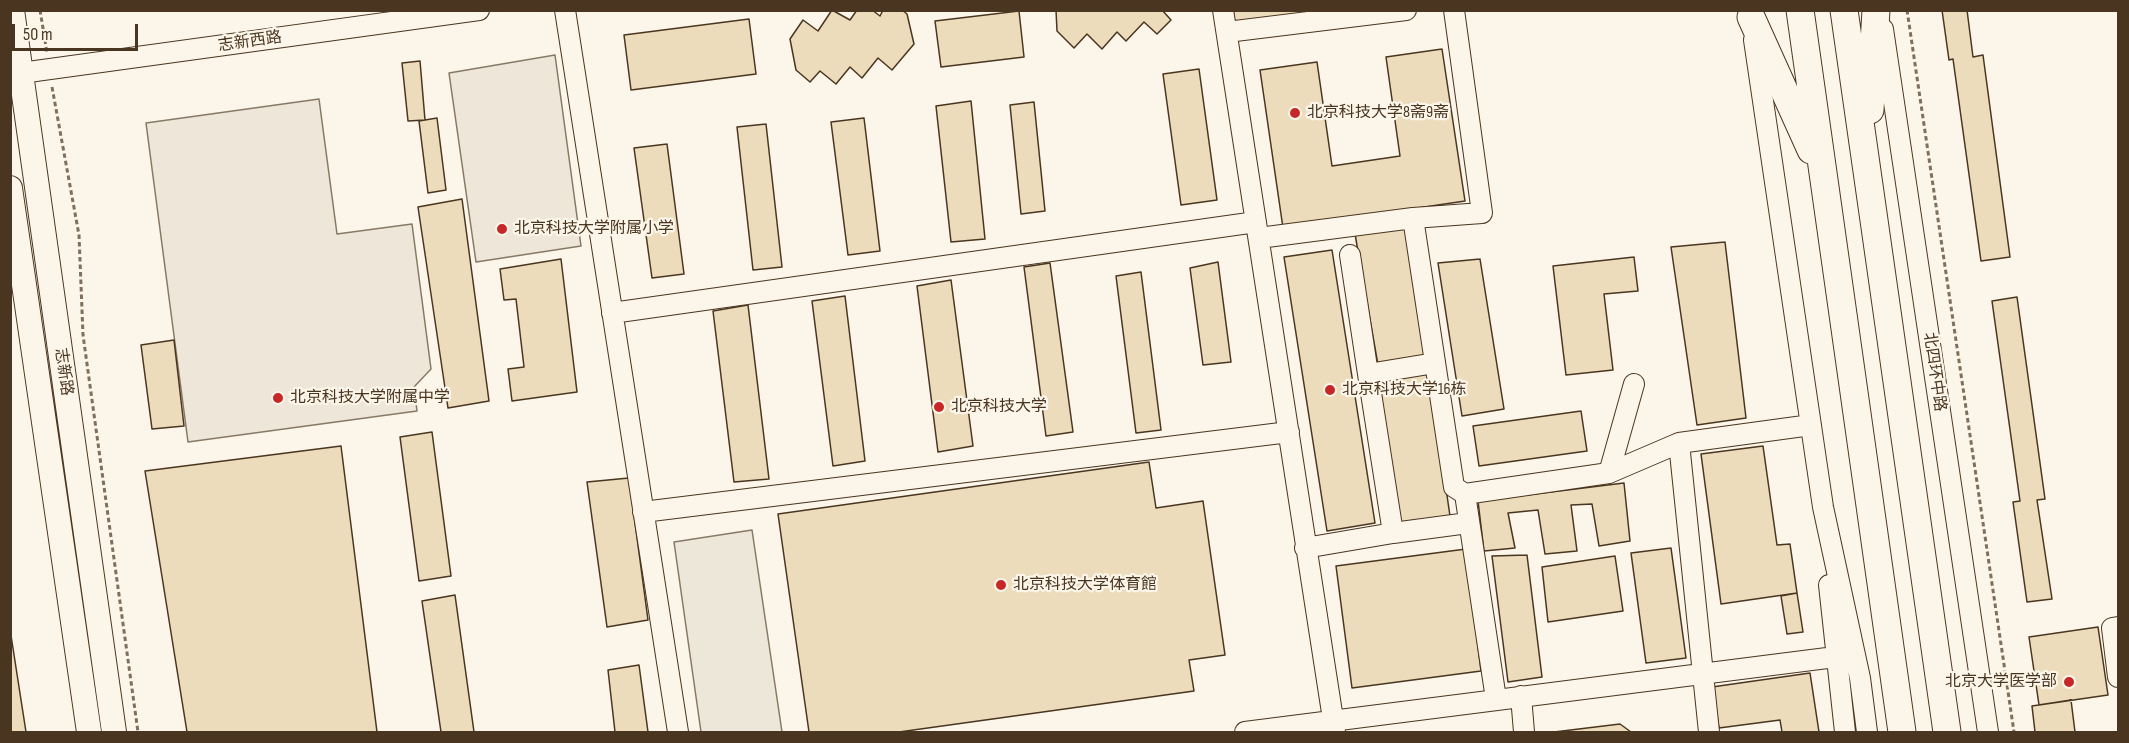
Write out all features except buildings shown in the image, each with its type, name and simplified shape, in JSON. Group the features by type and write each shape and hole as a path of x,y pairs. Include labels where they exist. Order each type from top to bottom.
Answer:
{"highway":[{"path":"1800,10 1902,732"},
{"path":"1844,10 1947,732"},
{"path":"1867,165 1878,10"},
{"path":"1750,14 1824,178"}],"main road":[{"name":"志新路","path":"12,10 16,74 114,732"},
{"name":"志新路","path":"10,188 89,732"}],"street":[{"name":"志新西路","path":"16,74 479,10"},
{"path":"564,10 678,732"},
{"path":"1223,10 1334,726"},
{"path":"1227,32 1406,10"},
{"path":"612,313 1257,230 1482,213 1454,10"},
{"name":"北四环中路","path":"1878,10 1988,732"},
{"path":"1750,14 1822,507 1835,657 1845,732"},
{"path":"1413,218 1454,487 1465,494 1609,473 1678,444 1810,425"},
{"path":"1350,255 1393,533"},
{"path":"1368,374 1435,363"},
{"path":"1609,473 1634,384"},
{"path":"643,512 1289,432"},
{"path":"1678,444 1709,732"},
{"path":"1465,494 1497,699"},
{"path":"1822,507 1860,678 1868,732"},
{"path":"1305,548 1468,523"},
{"path":"2118,627 2112,628 2118,677"},
{"path":"1245,732 1334,726 1497,699 1835,657"},
{"path":"1521,696 1524,732"}],"path":[{"path":"40,10 79,235 83,335 138,732"},
{"path":"1907,10 2014,732"}],"shaded area":[{"path":"555,55 581,246 476,262 449,73"},
{"path":"319,99 337,234 412,224 431,369 414,387 417,411 188,442 146,123"},
{"path":"752,530 782,732 701,732 674,542"}],"place":[{"name":"北京科技大学8斋9斋","path":"1295,113"},
{"name":"北京科技大学附属小学","path":"502,229"},
{"name":"北京科技大学16栋","path":"1330,390"},
{"name":"北京科技大学附属中学","path":"278,398"},
{"name":"北京科技大学","path":"939,407"},
{"name":"北京科技大学体育館","path":"1001,585"},
{"name":"北京大学医学部","path":"2069,682"}]}
